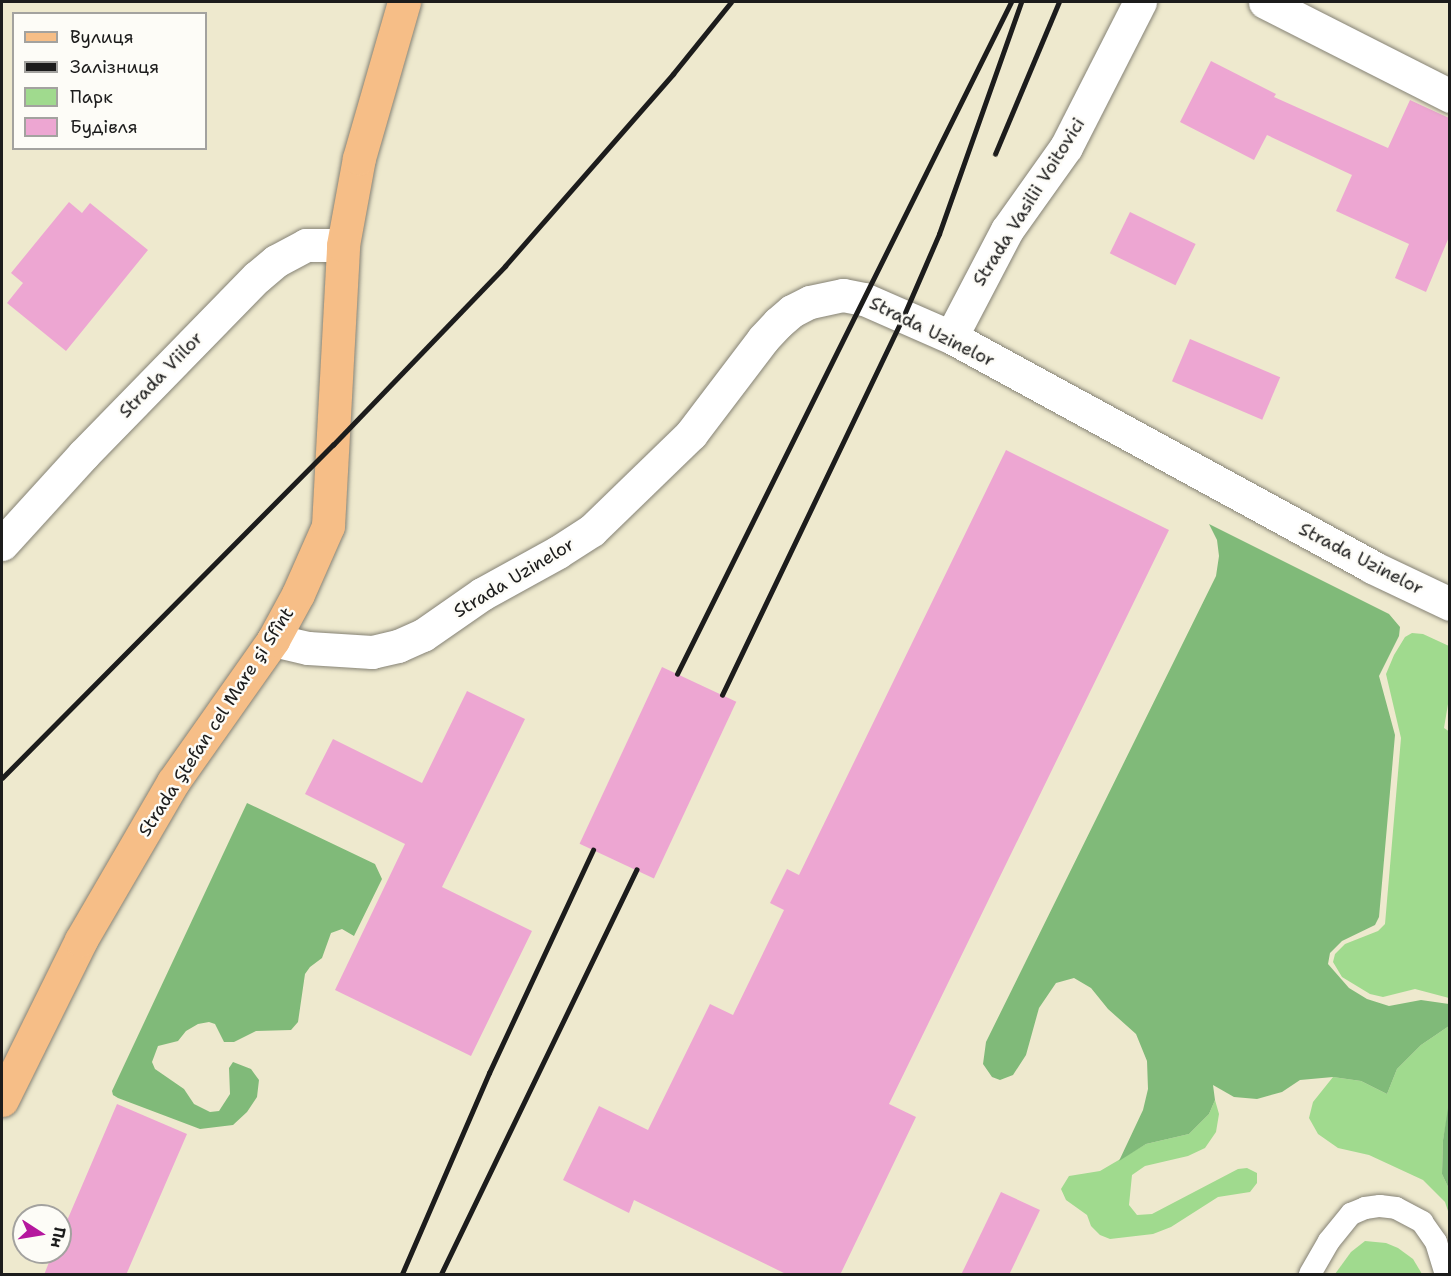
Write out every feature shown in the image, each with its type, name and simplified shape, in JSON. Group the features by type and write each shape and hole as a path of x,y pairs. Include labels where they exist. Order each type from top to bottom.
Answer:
{"main road":[{"name":"Strada Ştefan cel Mare şi Sfînt","path":"2,1100 81,940 173,782 273,640 298,594 328,526 343,245 358,158 404,2"}],"street":[{"name":"Strada Vasilii Voitovici","path":"951,338 1007,230 1066,147 1140,2"},
{"path":"1265,2 1449,96"},
{"name":"Strada Viilor","path":"2,544 83,455 257,277 276,261 306,245 343,245"},
{"name":"Strada Uzinelor","path":"273,640 308,648 372,652 398,646 423,635 482,594 558,552 592,530 665,462 705,416 762,339 792,311 810,302 843,295 864,299 951,338 1372,567 1449,604"}],"lane":[{"path":"1310,1275 1329,1241 1352,1214 1365,1208 1380,1206 1396,1208 1422,1222 1436,1242 1446,1275"}],"green space":[{"path":"1209,524 1389,614 1400,627 1399,636 1379,676 1395,735 1379,917 1375,925 1342,941 1330,953 1328,964 1349,988 1367,999 1389,1006 1421,1000 1449,1004 1449,1026 1421,1045 1397,1069 1387,1094 1361,1081 1333,1077 1300,1080 1282,1092 1257,1099 1234,1097 1213,1085 1215,1100 1209,1114 1189,1134 1146,1144 1119,1161 1143,1110 1148,1089 1147,1061 1136,1034 1108,1009 1091,988 1074,978 1056,983 1039,1008 1026,1055 1013,1075 1000,1080 992,1077 983,1064 986,1042 1216,576 1219,556 1217,540"},
{"path":"1412,633 1423,634 1449,646 1449,698 1444,728 1450,732 1449,998 1415,989 1383,997 1370,994 1342,977 1333,962 1335,954 1345,944 1378,931 1385,924 1401,738 1386,674 1405,637"},
{"path":"247,803 375,864 382,879 354,936 342,929 331,933 322,958 305,974 298,1022 291,1030 256,1031 234,1042 224,1042 215,1024 209,1022 198,1024 186,1031 178,1041 158,1046 152,1062 155,1069 184,1089 194,1104 210,1112 219,1111 230,1094 229,1068 233,1062 251,1069 259,1080 257,1097 247,1112 233,1125 200,1129 118,1098 113,1095 112,1091"},
{"path":"1449,1026 1450,1102 1443,1140 1442,1174 1449,1189 1449,1214 1445,1202 1423,1180 1369,1155 1338,1148 1318,1134 1309,1118 1313,1102 1333,1077 1361,1081 1387,1094 1397,1069 1421,1045"},
{"path":"1215,1100 1219,1114 1216,1132 1205,1148 1188,1156 1145,1166 1132,1175 1129,1205 1137,1215 1152,1214 1238,1169 1247,1168 1257,1173 1257,1183 1250,1192 1218,1197 1171,1227 1153,1234 1110,1239 1100,1235 1091,1226 1087,1215 1066,1200 1061,1189 1069,1176 1100,1171 1146,1144 1189,1134 1209,1114"},
{"path":"1449,1102 1449,1189 1442,1174 1443,1140"},
{"path":"1365,1241 1386,1243 1398,1248 1413,1259 1422,1274 1335,1274 1351,1252"}],"building":[{"path":"1211,61 1276,94 1274,97 1388,148 1410,100 1449,118 1449,237 1426,292 1395,278 1409,244 1336,211 1352,175 1267,135 1254,160 1180,122"},
{"path":"69,202 82,213 90,203 148,250 66,351 7,303 23,283 11,273"},
{"path":"1130,212 1196,244 1175,285 1110,253"},
{"path":"1190,339 1280,377 1262,420 1172,381"},
{"path":"1006,450 1169,530 889,1104 916,1117 840,1275 788,1275 634,1200 629,1213 563,1180 599,1106 648,1130 710,1004 733,1015 784,910 770,903 787,869 799,875"},
{"path":"662,667 736,702 654,878 580,844"},
{"path":"467,691 525,719 442,887 532,931 471,1056 335,990 405,844 305,794 333,739 422,783"},
{"path":"117,1104 187,1134 126,1275 44,1275 48,1264 72,1264 72,1209"},
{"path":"1001,1192 1040,1210 1009,1275 961,1275"}],"railway":[{"path":"2,778 333,445 505,266 673,74 731,2"},
{"path":"677,674 1011,2"},
{"path":"722,695 904,315 939,234 1021,2"},
{"path":"995,154 1059,2"},
{"path":"402,1274 489,1073 593,850"},
{"path":"441,1274 636,870"}]}
